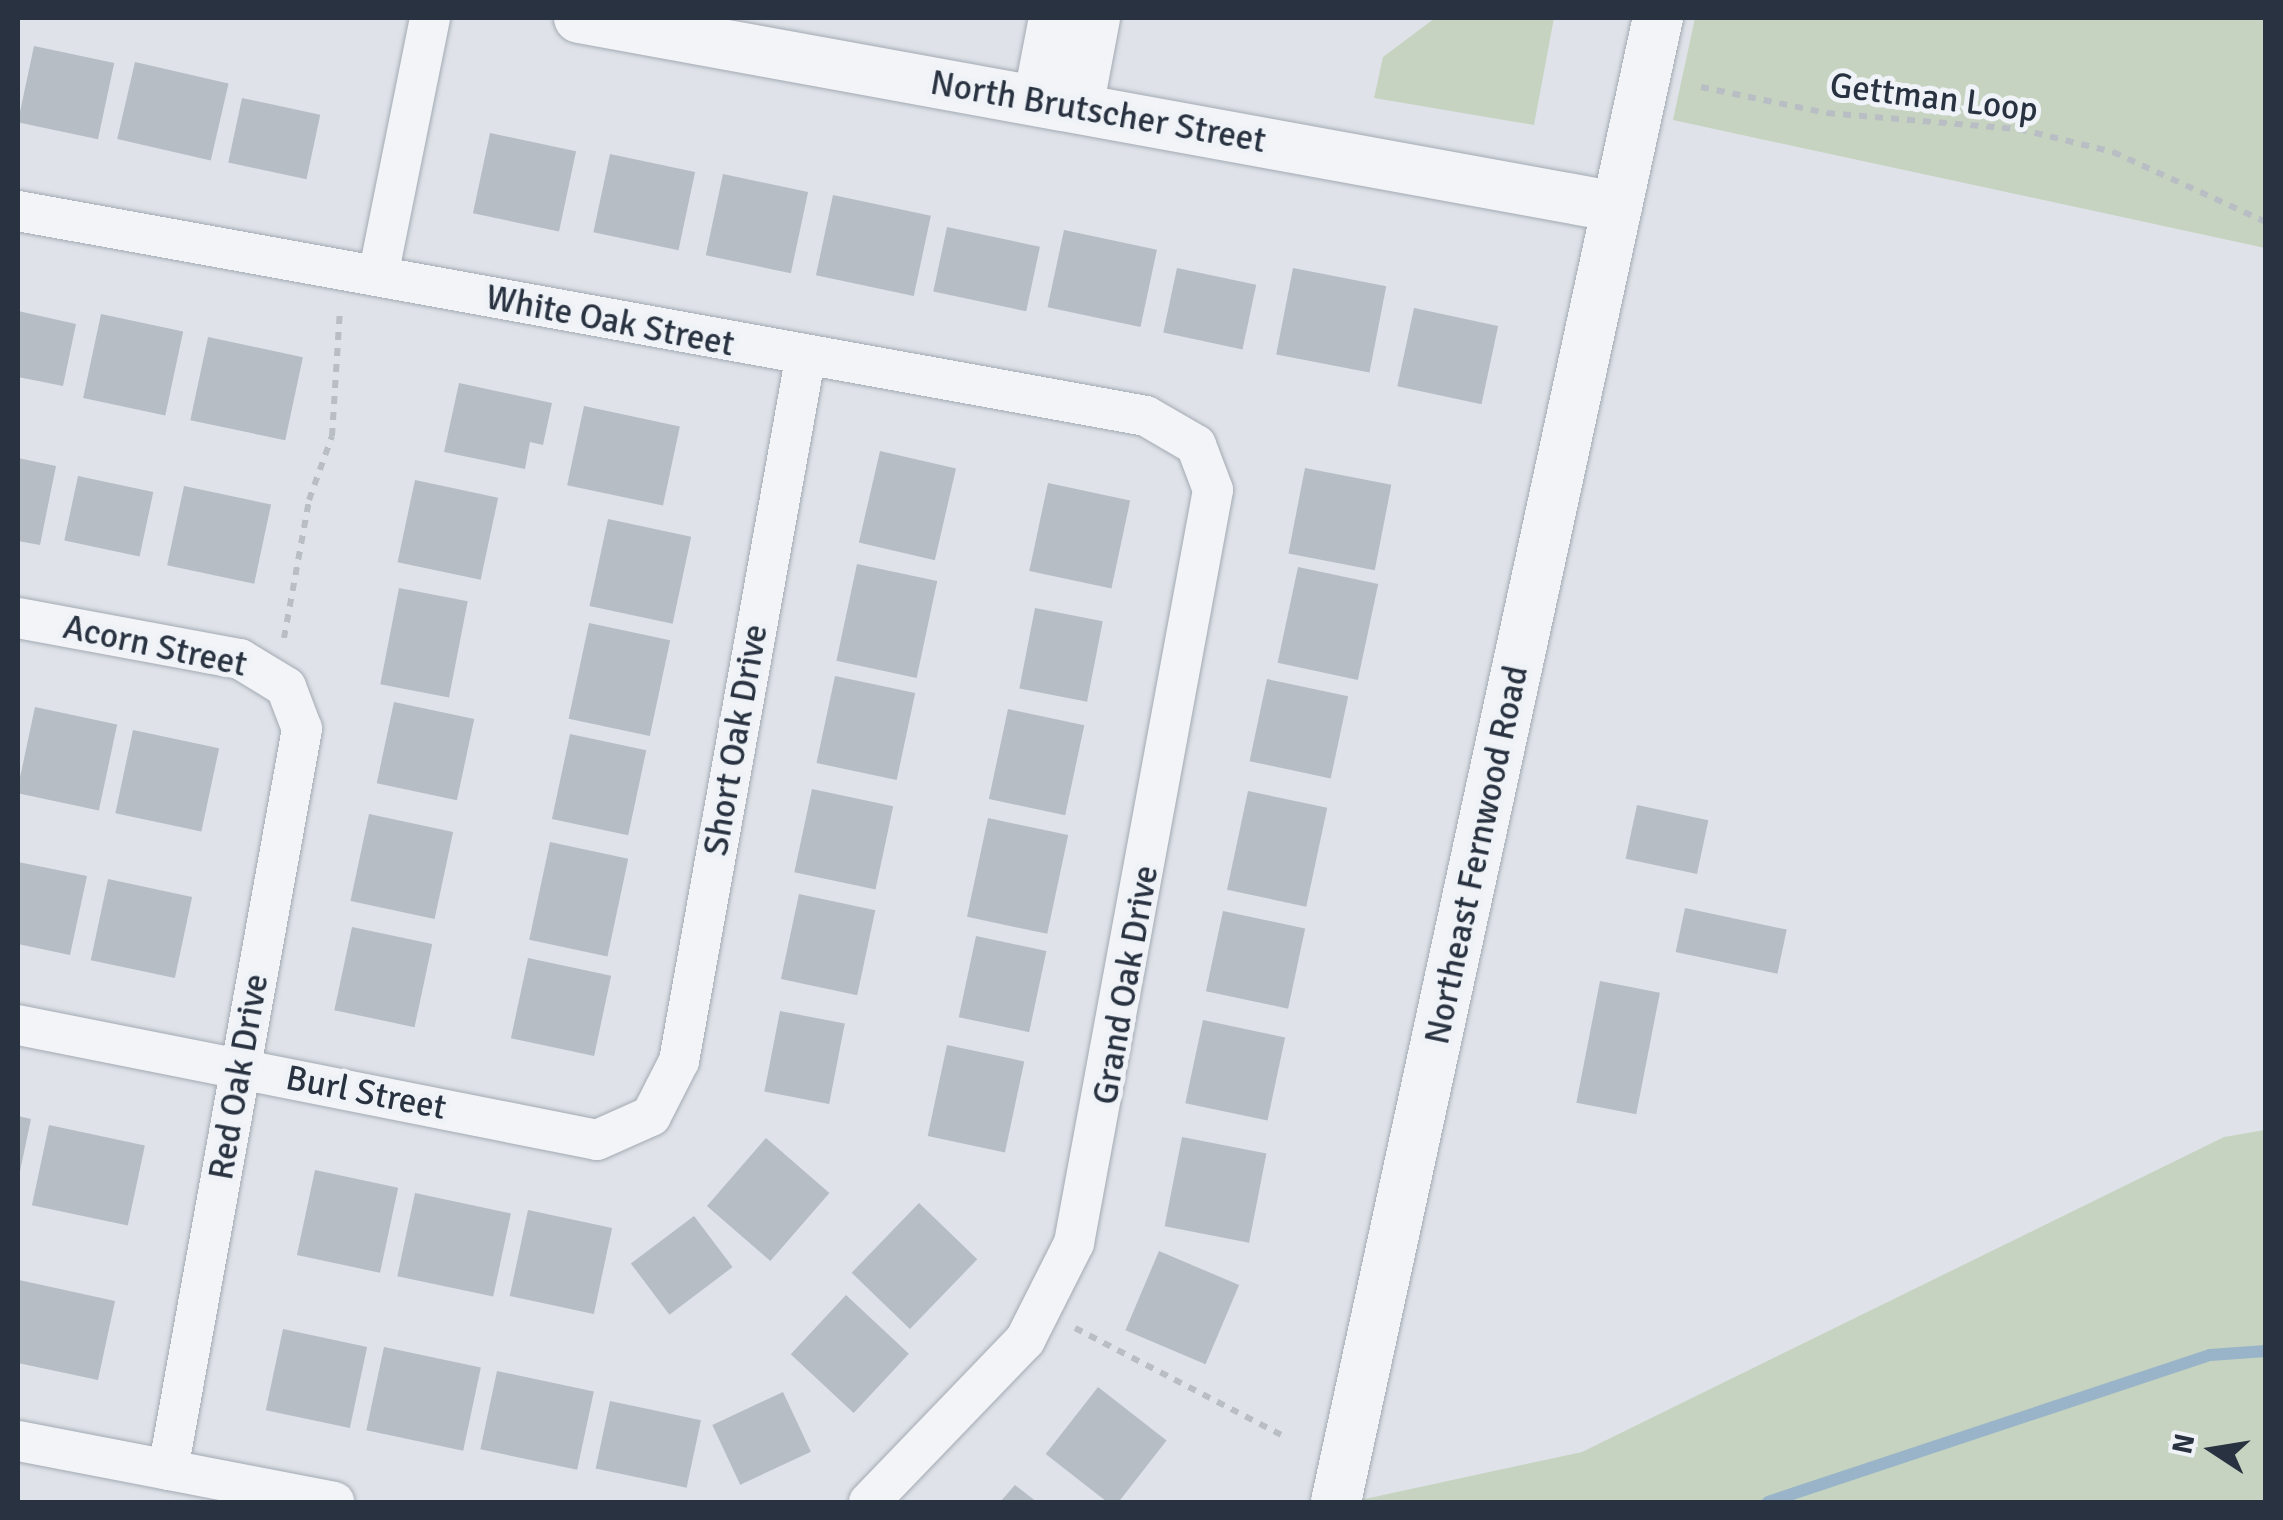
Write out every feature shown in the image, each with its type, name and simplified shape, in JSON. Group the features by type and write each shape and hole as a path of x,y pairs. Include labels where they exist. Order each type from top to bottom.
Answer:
{"street":[{"path":"362,273 430,18"},
{"name":"North Brutscher Street","path":"579,18 1617,207"},
{"path":"1054,18 1058,104"},
{"path":"1058,104 1095,18"},
{"name":"Northeast Fernwood Road","path":"1336,1502 1658,18"},
{"name":"White Oak Street","path":"18,211 805,359 1146,416 1196,445"},
{"name":"Short Oak Drive","path":"650,1116 679,1061 805,359"},
{"name":"Grand Oak Drive","path":"869,1502 906,1474 1042,1312 1074,1244 1099,1136 1213,490 1196,445"},
{"name":"Acorn Street","path":"18,618 277,679"},
{"name":"Red Oak Drive","path":"168,1470 302,729 277,679"},
{"name":"Burl Street","path":"18,1026 597,1140 650,1116"},
{"path":"18,1441 334,1502"}],"path":[{"name":"Gettman Loop","path":"1701,87 1828,113 2019,129 2112,152 2266,222"},
{"path":"277,679 309,500 332,436 330,361 362,273"},
{"path":"1042,1312 1281,1435"}],"green space":[{"path":"1435,18 1554,18 1534,125 1374,98 1383,57"},
{"path":"1695,18 2265,18 2265,248 1673,120"},
{"path":"2265,1130 2265,1502 1351,1502 1582,1452 2224,1137"}],"building":[{"path":"34,46 114,63 98,139 18,122"},
{"path":"135,62 229,84 211,161 117,139"},
{"path":"242,98 320,115 307,179 228,163"},
{"path":"490,133 576,151 559,232 473,213"},
{"path":"610,154 695,172 678,250 593,232"},
{"path":"723,174 808,192 791,273 706,255"},
{"path":"833,195 931,216 914,296 816,275"},
{"path":"947,227 1040,247 1026,311 933,292"},
{"path":"1064,230 1157,250 1140,327 1048,307"},
{"path":"1177,268 1256,285 1243,349 1163,333"},
{"path":"1293,268 1386,286 1369,373 1276,354"},
{"path":"1414,308 1498,326 1481,404 1397,386"},
{"path":"18,311 76,324 63,386 18,377"},
{"path":"101,314 183,331 165,416 83,398"},
{"path":"208,337 303,357 285,440 190,420"},
{"path":"459,383 552,403 543,445 530,442 525,469 444,452"},
{"path":"584,406 680,426 663,506 567,485"},
{"path":"880,451 956,469 935,560 859,543"},
{"path":"18,458 56,466 40,545 18,541"},
{"path":"1305,468 1391,485 1375,570 1288,553"},
{"path":"78,476 153,492 140,557 64,541"},
{"path":"415,480 498,498 481,580 398,562"},
{"path":"1048,483 1130,500 1111,588 1029,571"},
{"path":"184,486 271,505 254,584 167,565"},
{"path":"608,519 691,537 673,624 589,606"},
{"path":"857,564 937,581 917,678 836,661"},
{"path":"1298,567 1378,584 1358,680 1278,663"},
{"path":"399,588 468,601 449,698 380,684"},
{"path":"1035,608 1103,621 1087,702 1019,688"},
{"path":"589,623 670,640 650,736 569,719"},
{"path":"835,676 915,693 897,780 816,763"},
{"path":"1267,679 1348,696 1331,778 1250,761"},
{"path":"394,702 474,719 457,800 377,783"},
{"path":"35,707 117,724 99,811 18,793"},
{"path":"1008,709 1084,725 1065,815 989,799"},
{"path":"133,730 219,748 201,831 115,813"},
{"path":"570,734 646,750 628,835 552,819"},
{"path":"812,789 893,806 876,889 794,872"},
{"path":"1248,791 1327,808 1306,907 1227,890"},
{"path":"1637,805 1708,820 1697,874 1626,859"},
{"path":"369,814 453,832 435,919 350,901"},
{"path":"988,818 1068,835 1047,934 967,917"},
{"path":"550,842 628,859 607,956 529,940"},
{"path":"18,862 87,876 70,955 18,944"},
{"path":"108,879 192,897 175,978 91,960"},
{"path":"799,894 875,910 857,995 781,979"},
{"path":"1685,908 1787,930 1777,974 1676,952"},
{"path":"1223,911 1305,928 1288,1009 1206,991"},
{"path":"352,927 432,944 415,1027 334,1010"},
{"path":"976,936 1046,951 1029,1032 959,1017"},
{"path":"528,958 611,976 594,1056 511,1038"},
{"path":"1600,981 1660,993 1636,1114 1576,1103"},
{"path":"780,1011 845,1024 829,1104 764,1091"},
{"path":"1203,1020 1285,1037 1267,1121 1185,1103"},
{"path":"947,1045 1024,1061 1005,1152 928,1136"},
{"path":"18,1116 31,1119 19,1176 18,1176"},
{"path":"49,1125 145,1145 128,1226 32,1205"},
{"path":"1182,1137 1266,1153 1249,1243 1165,1226"},
{"path":"766,1138 829,1193 770,1261 707,1206"},
{"path":"315,1170 398,1188 380,1273 297,1255"},
{"path":"415,1193 511,1213 493,1297 397,1276"},
{"path":"919,1203 977,1259 910,1329 852,1273"},
{"path":"528,1210 612,1228 594,1314 510,1296"},
{"path":"694,1216 733,1267 669,1315 631,1264"},
{"path":"1159,1251 1239,1285 1205,1364 1125,1330"},
{"path":"19,1280 115,1301 98,1380 18,1363"},
{"path":"846,1295 909,1354 854,1413 791,1354"},
{"path":"283,1329 367,1347 350,1428 266,1410"},
{"path":"384,1347 481,1368 463,1451 366,1430"},
{"path":"497,1371 594,1392 577,1470 480,1449"},
{"path":"1098,1387 1167,1441 1119,1502 1107,1502 1046,1454"},
{"path":"783,1392 811,1452 740,1485 712,1425"},
{"path":"610,1401 701,1420 687,1488 596,1468"},
{"path":"1015,1485 1037,1502 1000,1502"}],"waterway":[{"path":"1768,1502 2210,1355 2266,1351"}]}
